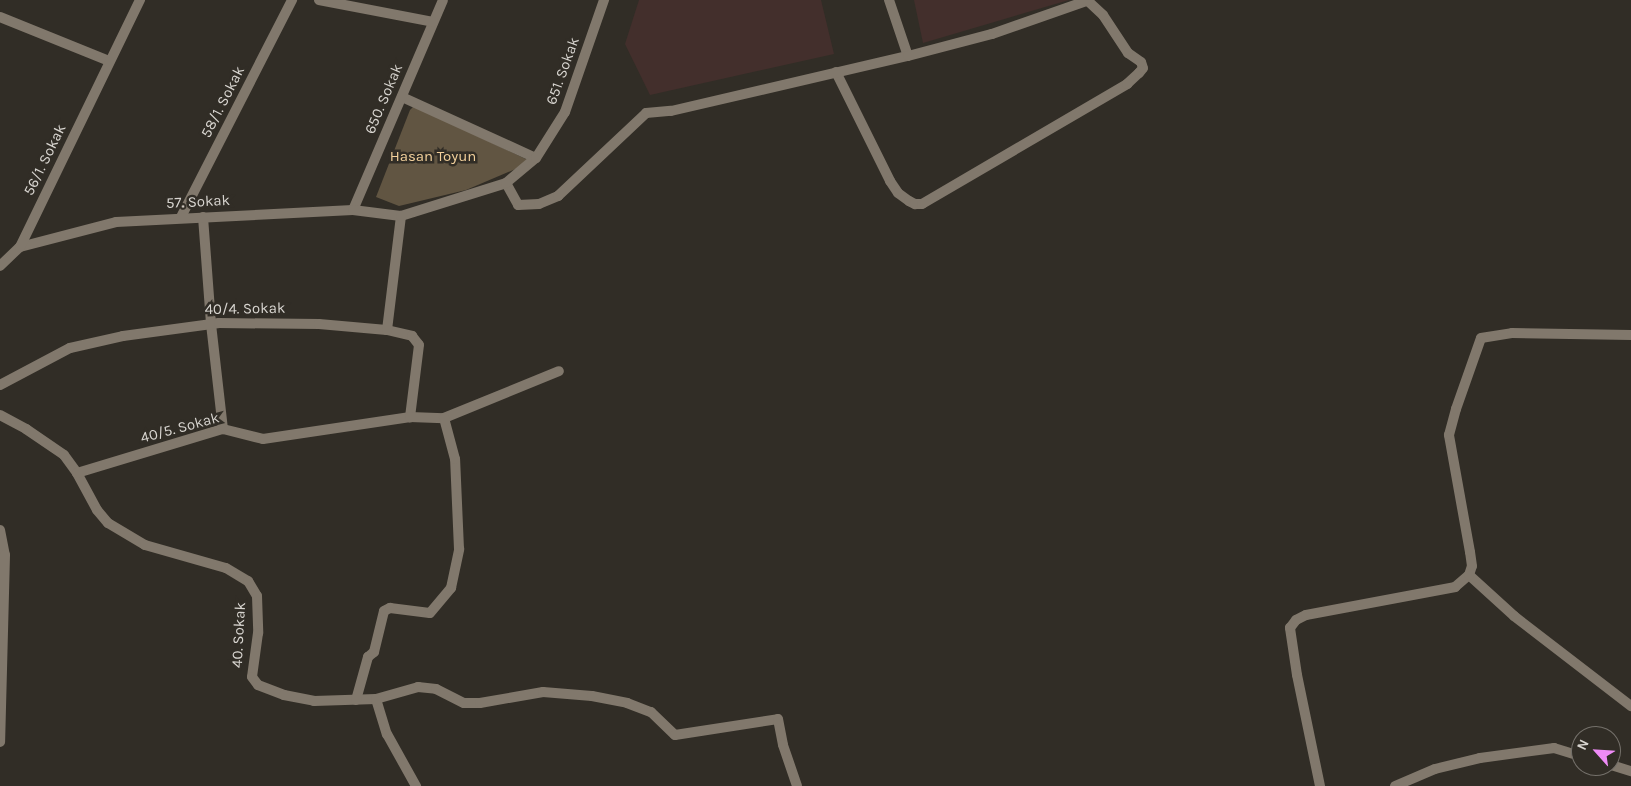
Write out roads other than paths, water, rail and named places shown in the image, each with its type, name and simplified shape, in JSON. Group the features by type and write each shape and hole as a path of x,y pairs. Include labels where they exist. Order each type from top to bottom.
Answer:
{"street":[{"name":"56/1. Sokak","path":"0,266 20,247 140,0"},
{"name":"58/1. Sokak","path":"181,217 292,0"},
{"path":"319,0 433,22"},
{"name":"650. Sokak","path":"353,210 443,0"},
{"name":"651. Sokak","path":"381,213 401,216 506,183 536,158 565,112 604,0"},
{"path":"888,0 908,56"},
{"path":"506,183 518,205 539,204 558,196 646,113 671,111 836,72 908,56 992,34 1089,1 1103,15 1128,53 1141,62 1143,68 1127,84 922,204 915,204 909,201 898,193 890,181 836,72"},
{"path":"0,17 109,61"},
{"path":"402,97 536,158"},
{"name":"57. Sokak","path":"20,247 116,222 181,217 353,210 381,213"},
{"path":"401,216 387,330 412,336 419,346 410,417"},
{"path":"203,217 211,324 223,428"},
{"name":"40/4. Sokak","path":"0,385 70,348 123,336 211,324 318,324 387,330"},
{"path":"1320,786 1297,675 1290,628 1296,620 1306,614 1456,586 1469,576 1472,566 1450,435 1456,409 1481,338 1512,333 1631,335"},
{"name":"40/5. Sokak","path":"78,473 223,428 263,439 410,417 444,418 559,371"},
{"name":"40. Sokak","path":"0,415 26,429 64,455 78,473 97,510 108,523 145,545 226,568 248,581 257,596 258,633 252,677 258,685 284,695 314,701 376,699 418,687 436,689 464,703 480,703 543,692 592,696 627,703 651,712 675,735 778,719 784,745 798,786"},
{"path":"356,700 368,657 374,652 384,611 390,608 430,612 451,588 459,549 456,469 452,439 444,418"},
{"path":"0,530 5,555 2,735 0,742"},
{"path":"1469,576 1514,616 1631,706"},
{"path":"376,699 387,734 416,786"},
{"path":"1395,786 1434,769 1480,758 1554,748 1571,753"}],"park label":[{"name":"Hasan Toyun","path":"433,157"}]}
